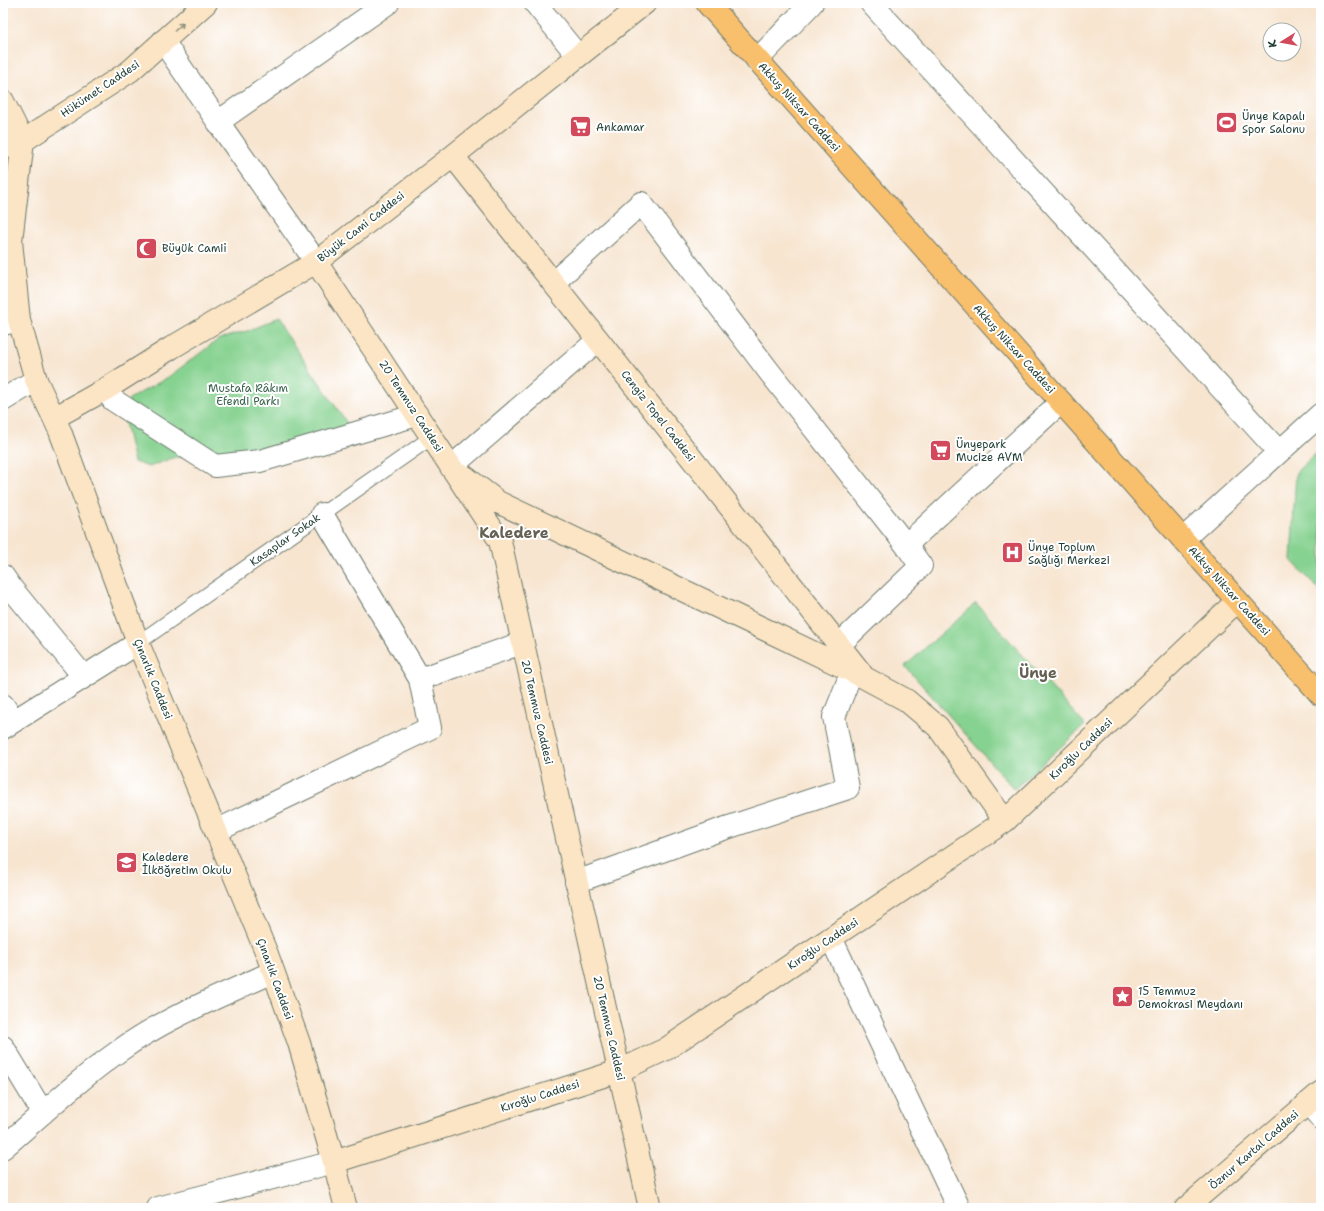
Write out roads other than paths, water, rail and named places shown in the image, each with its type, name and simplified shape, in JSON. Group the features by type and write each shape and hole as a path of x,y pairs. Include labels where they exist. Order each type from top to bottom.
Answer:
{"main road":[{"name":"Akkuş Niksar Caddesi","path":"706,3 1321,695"}],"street":[{"name":"Hükümet Caddesi","path":"3,148 23,140 130,71 206,3"},
{"path":"218,122 388,3"},
{"path":"535,3 578,56"},
{"name":"Büyük Cami Caddesi","path":"57,425 110,395 171,348 318,265 645,3"},
{"path":"757,60 812,3"},
{"path":"871,3 1279,452"},
{"path":"163,42 318,265"},
{"path":"3,101 23,140"},
{"name":"Çınarlık Caddesi","path":"23,140 11,241 11,322 57,425 138,643 267,954 299,1043 346,1208"},
{"name":"Cengiz Topel Caddesi","path":"453,156 839,645 858,674"},
{"path":"553,283 641,203 921,566 839,645"},
{"name":"20 Temmuz Caddesi","path":"318,265 500,541 650,1208"},
{"path":"598,340 451,467 498,502 858,674 906,700 938,727 1005,821"},
{"path":"3,400 36,380"},
{"path":"110,395 215,466 260,461 417,414"},
{"path":"906,545 1061,402"},
{"path":"1183,540 1321,414"},
{"path":"216,831 430,728 420,679 322,514"},
{"path":"3,576 84,677"},
{"name":"Kıroğlu Caddesi","path":"334,1162 619,1072 666,1049 1005,821 1238,601"},
{"path":"7,718 84,677 138,643"},
{"path":"420,679 522,643"},
{"path":"576,882 717,831 848,788 834,717 858,674"},
{"path":"831,938 959,1208"},
{"path":"3,1148 70,1089 120,1050 174,1017 273,972"},
{"path":"3,1047 43,1113"},
{"name":"Öznur Kartal Caddesi","path":"1186,1208 1317,1105"},
{"path":"158,1208 334,1162"}],"lane":[{"name":"Kasaplar Sokak","path":"138,643 432,437"}],"place":[{"name":"Ünye Kapalı Spor Salonu","path":"1227,122"},
{"name":"Ankamar","path":"580,127"},
{"name":"Büyük Camii","path":"147,248"},
{"name":"Ünyepark Mucize AVM","path":"941,450"},
{"name":"Ünye Toplum Sağlığı Merkezi","path":"1013,553"},
{"name":"Kaledere İlköğretim Okulu","path":"127,863"},
{"name":"15 Temmuz Demokrasi Meydanı","path":"1122,997"}],"district":[{"name":"Kaledere","path":"514,533"},
{"name":"Ünye","path":"1038,673"}],"park label":[{"name":"Mustafa Râkım Efendi Parkı","path":"248,394"}]}
